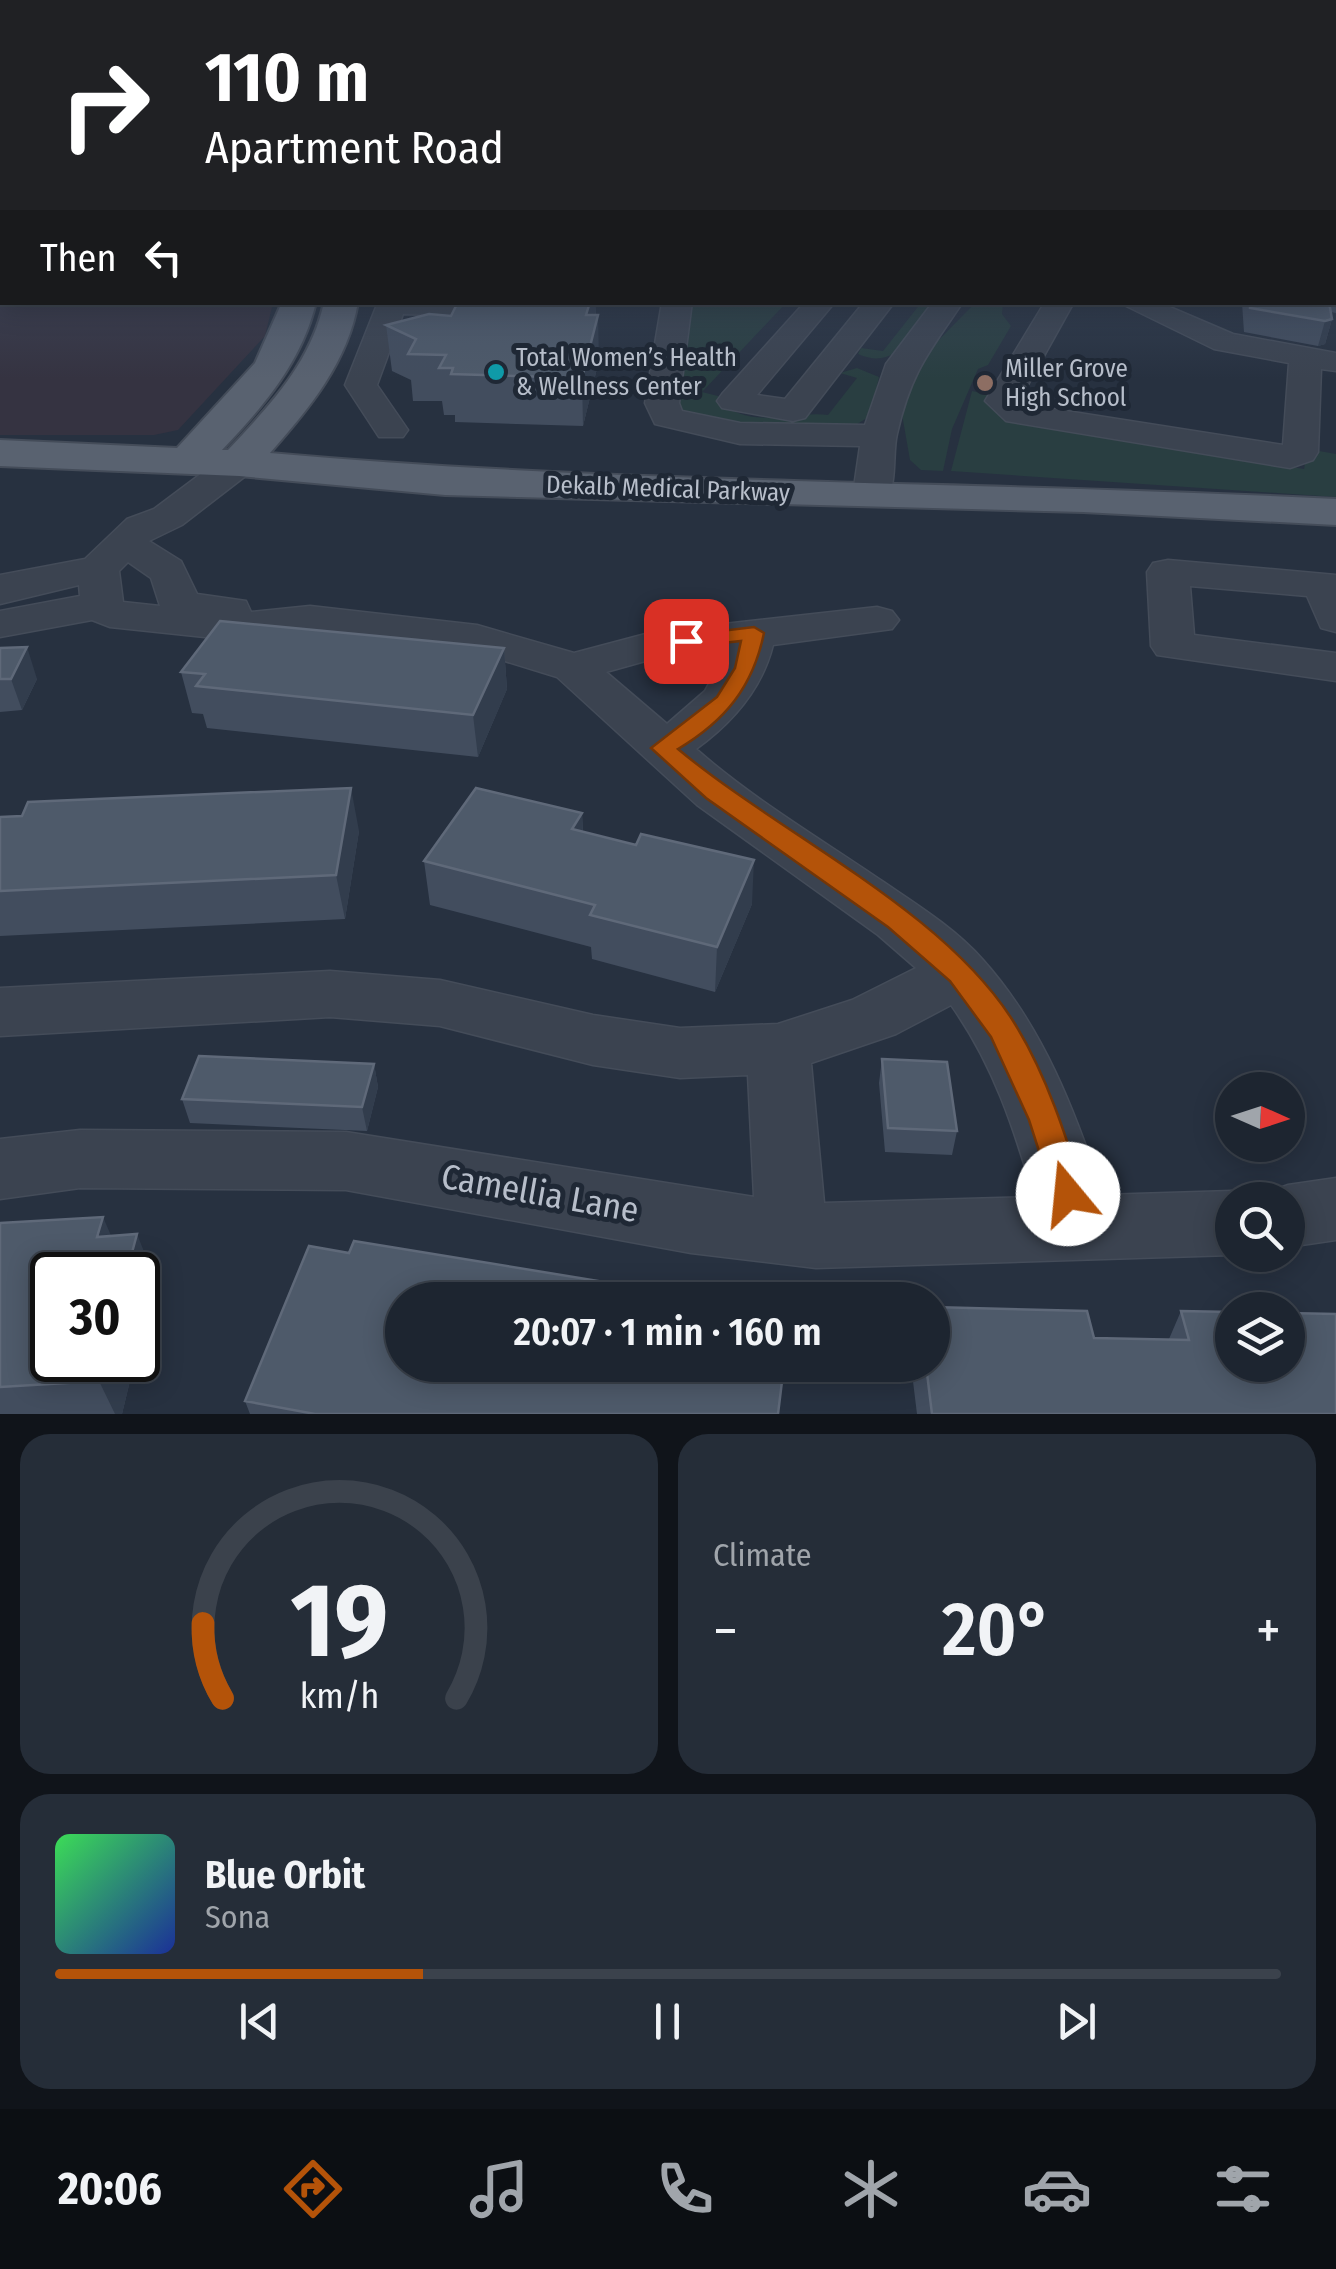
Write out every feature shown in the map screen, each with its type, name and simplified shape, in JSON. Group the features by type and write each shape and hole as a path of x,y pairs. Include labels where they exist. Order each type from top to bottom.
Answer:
{"main road":[{"path":"187,461 272,362 296,321 299,305"},
{"path":"239,464 317,363 340,320 342,305"},
{"name":"Dekalb Medical Parkway","path":"0,453 239,464 446,482 1083,499 1336,512"}],"street":[{"path":"391,430 361,386 393,305"},
{"path":"414,305 556,310 557,305"},
{"path":"678,305 662,403 668,417 683,426 719,431 878,436"},
{"path":"819,305 734,401 792,411 877,305"},
{"path":"872,494 878,436 900,369 947,305"},
{"path":"1058,305 1002,400 1018,414 1290,457 1300,452 1320,361 1225,342 1139,305"},
{"path":"437,341 455,307"},
{"path":"370,362 407,355"},
{"path":"834,359 900,369"},
{"path":"187,461 135,512 115,572 104,628 109,634 171,623 225,643 257,625 310,620 477,638 573,667 715,793 898,920 960,974 1004,1030 1037,1102 1079,1230"},
{"path":"0,624 115,572 168,517 239,464"},
{"path":"0,592 12,585 166,566 176,583 171,623"},
{"path":"1336,619 1325,585 1168,572 1173,646 1336,667"},
{"path":"573,667 653,645 877,620"},
{"path":"662,748 699,727 725,702 746,668 754,633"},
{"path":"0,1012 330,994 440,1003 593,1040 680,1053 778,1049 874,1017 960,974"},
{"path":"778,1049 791,1233"},
{"name":"Camellia Lane","path":"0,1169 80,1158 346,1161 691,1221 791,1233 1079,1230 1215,1223"},
{"path":"1305,1214 1336,1209"}],"shaded area":[{"path":"0,305 273,305 265,336 178,430 154,435 0,435"}],"green space":[{"path":"688,305 784,305 702,392 718,396 741,414 769,418 828,415 857,378 840,373 857,368 879,377 870,416 854,426 706,425 676,409 681,405 678,402"},
{"path":"919,305 932,305 894,353 884,358 858,354 861,348 883,351"},
{"path":"973,305 1003,305 1002,314 1011,326 988,365 978,369 952,429 943,471 921,470 910,460 900,403 930,349"},
{"path":"972,391 995,396 1009,419 1304,469 1308,449 1336,454 1336,497 951,471"}],"building":[{"path":"456,305 589,305 586,315 598,315 582,378 451,374 453,368 439,368 446,355 408,354 416,339 386,325 429,314 451,316"},
{"path":"1330,305 1332,319 1325,321 1250,308"},
{"path":"220,621 504,648 473,715 196,686 205,674 181,672"},
{"path":"27,647 11,679 0,679 0,648"},
{"path":"351,788 336,875 0,891 0,817 22,816 28,802"},
{"path":"476,788 582,813 572,829 636,845 641,834 754,860 717,947 590,915 595,905 424,861"},
{"path":"199,1056 374,1064 362,1107 182,1099"},
{"path":"882,1059 947,1062 957,1131 888,1128"},
{"path":"103,1217 97,1237 137,1234 132,1252 30,1252 30,1382 82,1382 0,1387 0,1223"},
{"path":"354,1241 604,1282 385,1282 385,1382 782,1382 778,1414 315,1414 245,1401 309,1246 349,1253"},
{"path":"950,1307 1087,1311 1094,1338 1189,1340 1181,1311 1215,1312 1215,1382 1305,1382 1305,1313 1336,1314 1336,1414 932,1414 928,1382 950,1382"}],"place":[{"name":"Total Women’s Health & Wellness Center","path":"496,372"},
{"name":"Miller Grove High School","path":"985,383"}],"route":[{"path":"686,641 754,633 746,668 725,702 699,727 662,748 715,793 898,920 960,974 1004,1030 1045,1120 1068,1194"}]}
